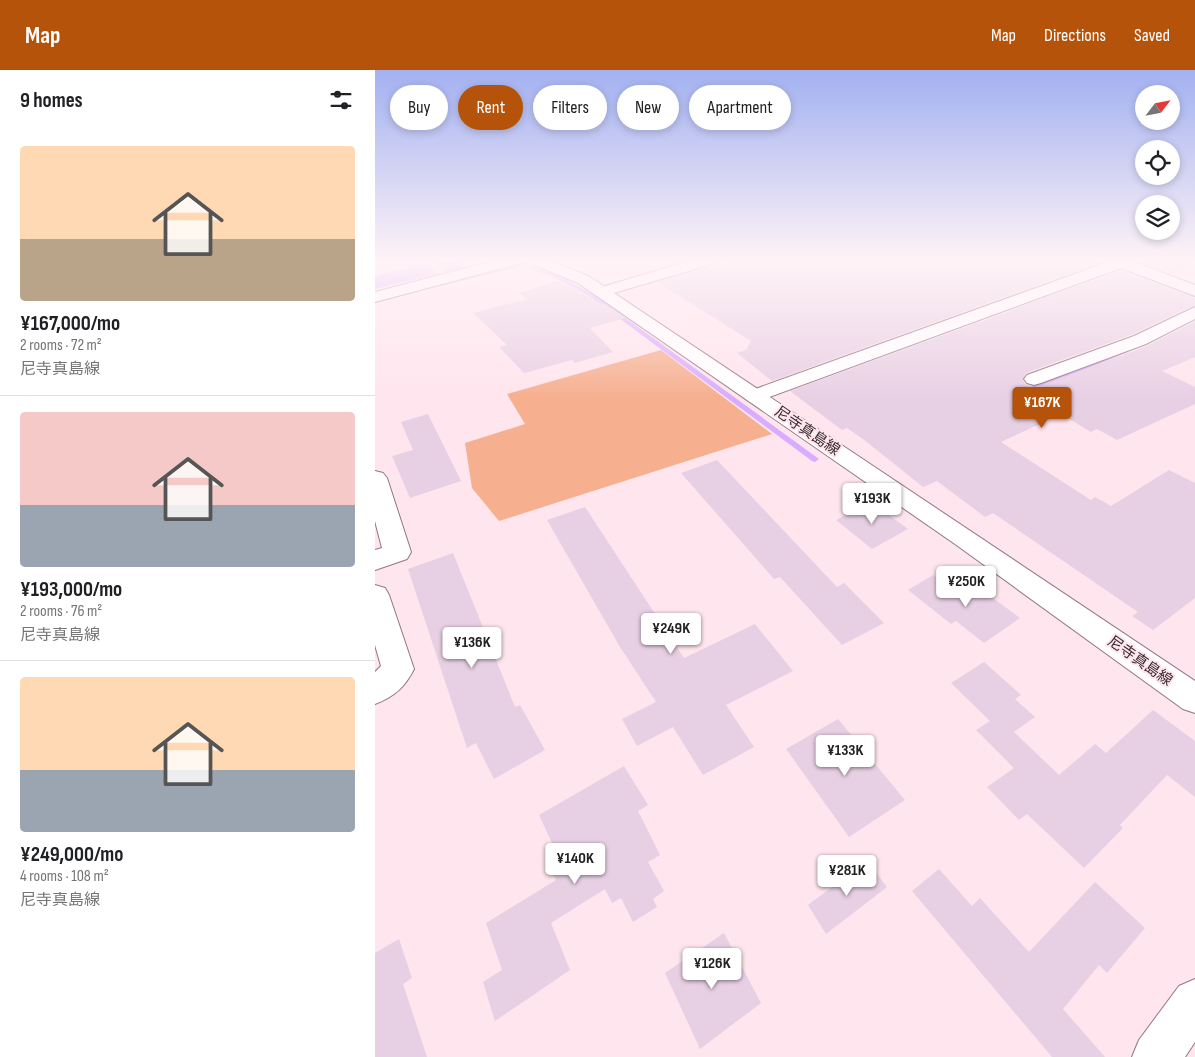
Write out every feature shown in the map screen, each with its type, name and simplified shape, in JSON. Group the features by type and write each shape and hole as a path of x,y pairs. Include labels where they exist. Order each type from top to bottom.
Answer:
{"street":[{"name":"尼寺真島線","path":"622,306 964,538 1195,699"},
{"path":"754,396 998,306"},
{"path":"1034,379 1140,340 1195,312"},
{"path":"375,478 397,552 375,560"},
{"path":"375,595 398,669 380,688 375,690"},
{"path":"1156,1057 1195,1002"}],"shaded area":[{"path":"661,350 772,434 499,521 472,488 465,443 525,424 507,394"}],"building":[{"path":"500,306 607,306 625,318 590,328 613,352 575,363 572,360 524,373 499,347 507,345 473,313"},
{"path":"695,306 980,306 772,381 737,353 746,350 751,341"},
{"path":"1022,306 1193,306 1133,334 1026,373 1023,380 1026,385 1033,387 1042,385 1147,346 1195,321 1195,357 1162,371 1195,387 1195,404 1117,440 1097,429 1091,432 1061,414 1001,442 1091,500 1095,497 1111,506 1169,470 1195,483 1195,598 1153,630 1132,616 1138,612 993,513 985,517 937,481 923,487 863,439 847,428 842,430 790,391"},
{"path":"428,414 461,481 410,498 392,456 413,450 401,422"},
{"path":"717,460 837,587 844,583 884,623 842,645 780,577 774,579 681,473"},
{"path":"871,502 908,529 872,549 836,520"},
{"path":"585,507 684,658 755,624 793,671 726,705 754,747 703,775 673,727 637,746 622,719 656,702 620,647 547,520"},
{"path":"453,553 515,707 520,705 545,750 494,779 476,743 467,748 408,569"},
{"path":"933,575 958,594 974,584 1020,618 984,643 956,621 951,624 908,590"},
{"path":"984,662 1021,695 1015,699 1035,717 1014,732 1059,775 1095,744 1106,753 1153,710 1195,741 1195,797 1167,775 1120,825 1123,828 1084,868 1027,814 1019,820 987,787 1014,768 976,730 990,721 951,683"},
{"path":"838,719 905,800 849,837 786,749"},
{"path":"624,766 648,805 638,811 660,855 648,862 664,891 653,899 657,907 633,922 621,898 612,903 605,889 551,923 570,970 495,1021 483,982 502,970 486,923 556,880 553,873 563,867 539,815"},
{"path":"867,861 887,887 826,934 808,905"},
{"path":"939,869 972,906 980,898 1029,952 1095,882 1145,928 1107,973 1099,965 1063,1009 1105,1057 1052,1057 912,891"},
{"path":"724,933 761,1003 700,1049 665,973"},
{"path":"399,939 412,978 403,984 427,1057 375,1057 375,953"}],"waterway":[{"path":"606,306 815,459"},
{"path":"1025,391 1125,352"}]}
